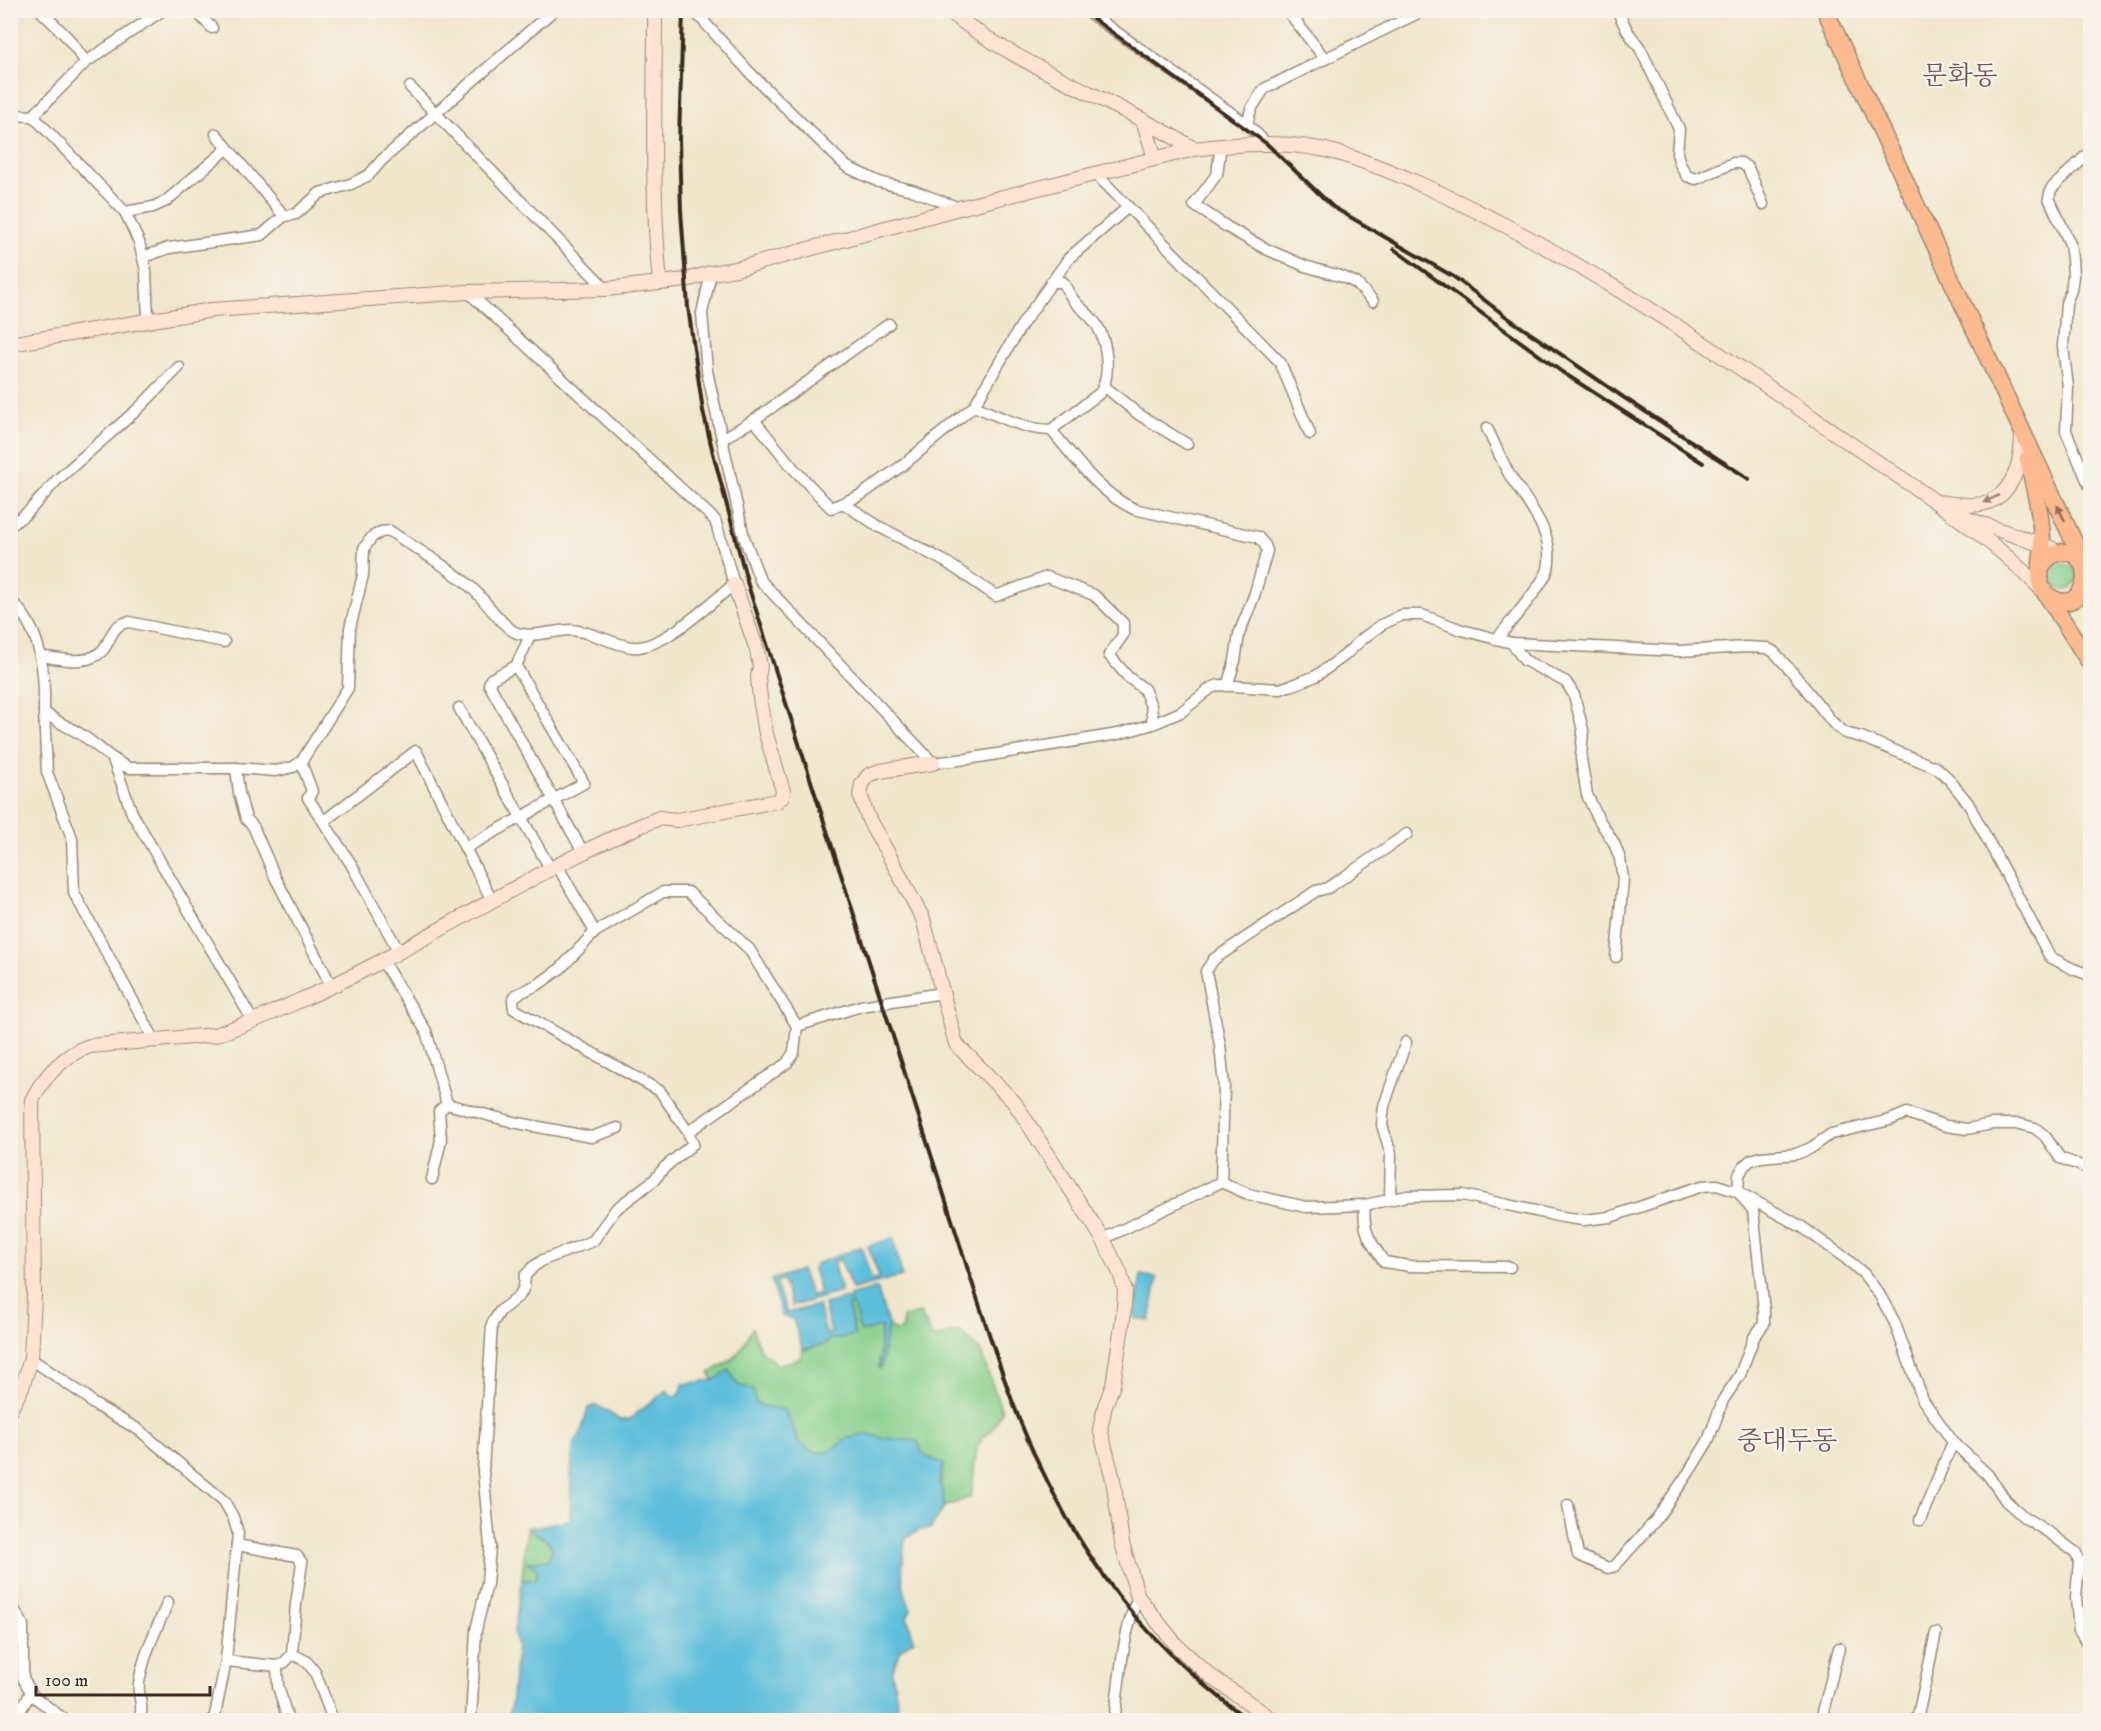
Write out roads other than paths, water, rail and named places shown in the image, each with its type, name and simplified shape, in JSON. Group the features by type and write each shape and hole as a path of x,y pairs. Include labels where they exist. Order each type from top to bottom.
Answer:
{"main road":[{"path":"1825,10 2088,571 2088,582 2080,596 2066,602 2058,601 2045,593"},
{"path":"2022,432 2041,516 2043,545 2039,578 2045,593 2091,663"},
{"path":"2040,570 2050,556 2067,552 2075,554 2088,571"}],"street":[{"path":"40,10 86,62"},
{"path":"33,116 86,62 163,10"},
{"path":"195,10 212,28"},
{"path":"143,257 169,248 262,235 284,216 296,214 320,193 351,184 369,175 382,160 434,113 554,10"},
{"path":"655,10 654,143 660,283"},
{"path":"947,10 962,22 1056,78 1143,120 1194,149"},
{"path":"1085,10 1247,124 1268,144"},
{"path":"1287,10 1325,58"},
{"path":"1247,124 1251,109 1264,89 1424,10"},
{"path":"1617,10 1628,32 1640,48 1679,129 1677,153 1687,176 1696,179 1733,163 1741,163 1748,168 1763,204"},
{"path":"697,14 752,75 847,167 879,182 912,190 959,208"},
{"path":"410,87 606,289"},
{"path":"10,115 33,116 126,212 146,271 147,320"},
{"path":"1143,120 1155,158"},
{"path":"216,134 284,216"},
{"path":"10,344 212,310 468,292 606,289 686,280 736,269 959,208 1194,149 1221,145 1268,144 1308,148 1339,154 1404,176 1539,243 1605,281 1713,348 1951,513 1998,548 2045,593"},
{"path":"1221,145 1217,174 1194,205 1266,249 1305,266 1356,283 1373,302"},
{"path":"126,212 153,207 166,201 227,149"},
{"path":"2091,152 2051,189 2049,198 2070,244 2072,259 2073,276 2066,303 2062,347 2068,387 2066,431 2091,487"},
{"path":"1096,174 1280,362 1310,434"},
{"path":"754,420 793,468 831,508 861,495 903,465 974,406 1021,326 1069,258 1128,207"},
{"path":"711,273 702,313 707,371 744,537 760,580 933,763"},
{"path":"974,406 1016,424 1051,430 1100,393 1107,370 1106,351 1095,321 1073,300 1063,282 1051,282"},
{"path":"10,1410 22,1387 32,1359 34,1295 32,1100 37,1089 50,1074 78,1050 154,1039 214,1035 233,1029 332,987 383,962 553,867 659,818 677,820 777,801 782,797 783,791 766,734 760,698 760,667 757,650 715,520 468,292"},
{"path":"722,439 754,420 889,324"},
{"path":"11,527 57,480 139,408 178,367"},
{"path":"1104,386 1138,414 1187,444"},
{"path":"1487,428 1509,473 1537,516 1545,535 1549,556 1548,571 1496,640"},
{"path":"1051,430 1101,487 1118,501 1134,509 1258,537 1265,545 1267,551 1254,596 1239,634 1235,661 1227,686"},
{"path":"1933,501 1970,506 1986,503 2000,495 2012,483 2019,468 2022,432"},
{"path":"843,503 878,526 946,562 996,596 1047,577 1094,595 1123,623 1123,635 1109,655 1128,676 1144,689 1151,706 1154,724"},
{"path":"1951,513 2067,552"},
{"path":"44,712 98,747 114,762 129,768 236,768 276,771 301,762 348,688 350,628 363,575 364,548 372,537 381,532 390,531 472,588 513,632 530,636 555,630 581,631 624,645 643,646 665,638 734,584"},
{"path":"10,600 27,618 40,656 44,684 47,772 72,837 74,892 154,1039"},
{"path":"1274,1720 1209,1675 1177,1646 1138,1598 1122,1543 1113,1479 1100,1429 1118,1358 1125,1290 1120,1273 1103,1239 1014,1102 956,1044 922,919 869,820 860,795 862,784 869,775 880,771 1118,734 1154,724 1181,712 1211,688 1219,685 1280,689 1316,676 1381,625 1402,615 1422,615 1462,630 1512,643 1679,651 1767,648 1774,652 1833,723 1845,733 1861,737 1937,768 1948,778 1968,803 2050,957 2091,975"},
{"path":"40,656 78,660 92,658 104,651 115,627 120,623 129,622 224,642"},
{"path":"530,636 516,666 491,679 489,684 583,852"},
{"path":"1512,643 1524,660 1566,682 1574,695 1583,730 1581,759 1587,795 1598,819 1614,843 1620,859 1623,879 1616,957"},
{"path":"465,848 555,801 584,783 516,666"},
{"path":"459,708 522,819 595,932"},
{"path":"324,821 416,751 492,901"},
{"path":"114,762 132,813 253,1021"},
{"path":"301,762 312,791 308,798 351,864 399,952"},
{"path":"236,768 238,793 246,819 253,826 275,877 332,987"},
{"path":"1221,1182 1224,1086 1220,1045 1206,971 1214,959 1254,931 1316,891 1328,888 1407,834"},
{"path":"471,1720 476,1630 487,1584 490,1546 483,1471 492,1324 500,1311 520,1295 524,1287 525,1276 533,1267 543,1260 593,1240 616,1209 654,1180 665,1167 693,1144 688,1132 660,1091 514,1009 513,1000 516,995 539,984 561,968 595,932 663,892 688,892 749,949 796,1026 794,1052 787,1063 688,1132"},
{"path":"383,962 426,1031 447,1104"},
{"path":"796,1026 861,1006 942,993"},
{"path":"1390,1198 1391,1154 1382,1125 1384,1106 1406,1042"},
{"path":"447,1104 513,1122 591,1137 618,1128"},
{"path":"432,1179 441,1140 439,1111 447,1104"},
{"path":"1568,1505 1578,1555 1608,1568 1615,1566 1655,1521 1708,1441 1723,1400 1740,1375 1754,1337 1764,1324 1753,1210 1738,1192 1739,1175 1751,1160 1761,1156 1796,1154 1811,1148 1831,1134 1890,1120 1907,1113 1946,1126 1967,1129 1992,1124 2020,1124 2035,1128 2045,1136 2060,1158 2091,1169"},
{"path":"1103,1239 1221,1182 1248,1194 1306,1207 1365,1205 1407,1196 1463,1195 1584,1220 1610,1217 1702,1186 1717,1185 1738,1192 1802,1227 1864,1274 1879,1294 1894,1321 1923,1400 1953,1442 1988,1475 2006,1501 2024,1517 2051,1534 2076,1554 2079,1561 2076,1598 2079,1631 2091,1646"},
{"path":"1365,1205 1363,1220 1367,1237 1384,1262 1410,1266 1510,1267"},
{"path":"32,1359 87,1397 92,1403 139,1430 224,1501 233,1517 238,1533 237,1545 226,1661 214,1720"},
{"path":"1920,1520 1953,1442"},
{"path":"226,1661 277,1666 285,1662 292,1654 302,1563 297,1556 237,1545"},
{"path":"1114,1720 1127,1634 1138,1598"},
{"path":"10,1602 23,1625 23,1678 31,1693 65,1720"},
{"path":"140,1720 143,1710 139,1687 145,1654 168,1602"},
{"path":"1917,1720 1936,1633"},
{"path":"10,1648 23,1646"},
{"path":"1821,1720 1839,1648"},
{"path":"292,1654 306,1661 315,1672 333,1720"},
{"path":"277,1666 278,1686 288,1720"},
{"path":"14,1720 31,1693"}],"water":[{"path":"893,1238 902,1276 852,1289 840,1259 833,1262 841,1292 792,1306 783,1280 775,1283 787,1313 818,1305 827,1335 831,1333 824,1304 847,1298 849,1301 850,1296 877,1288 889,1327 881,1368 879,1368 881,1327 861,1332 852,1304 848,1306 855,1335 828,1340 828,1343 803,1350 793,1319 782,1316 771,1280 801,1270 811,1296 820,1293 813,1269 815,1264 861,1247 872,1280 879,1277 868,1246"},
{"path":"1141,1275 1157,1278 1150,1321 1134,1318"},
{"path":"729,1370 738,1385 753,1389 756,1404 785,1410 799,1443 813,1452 827,1453 848,1438 869,1434 884,1438 918,1441 923,1455 944,1464 939,1482 943,1491 944,1507 931,1528 919,1530 905,1539 903,1583 911,1609 907,1617 914,1640 900,1650 892,1672 898,1707 893,1720 508,1720 517,1645 514,1632 522,1580 536,1580 538,1570 527,1562 548,1560 553,1549 548,1541 528,1528 570,1520 574,1441 580,1436 588,1408 597,1405 620,1420 630,1420 666,1390 674,1397 681,1393 683,1384 714,1380"}],"railway":[{"path":"683,10 679,140 681,211 688,307 703,411 748,585 979,1304 1023,1430 1063,1511 1087,1551 1119,1597 1170,1654 1248,1720"},
{"path":"1081,10 1267,144 1333,207 1454,277 1508,318 1623,397 1749,479"},
{"path":"1394,249 1562,372 1703,463"}],"district":[{"name":"문화동","path":"1960,75"},
{"name":"중대두동","path":"1787,1440"}]}
